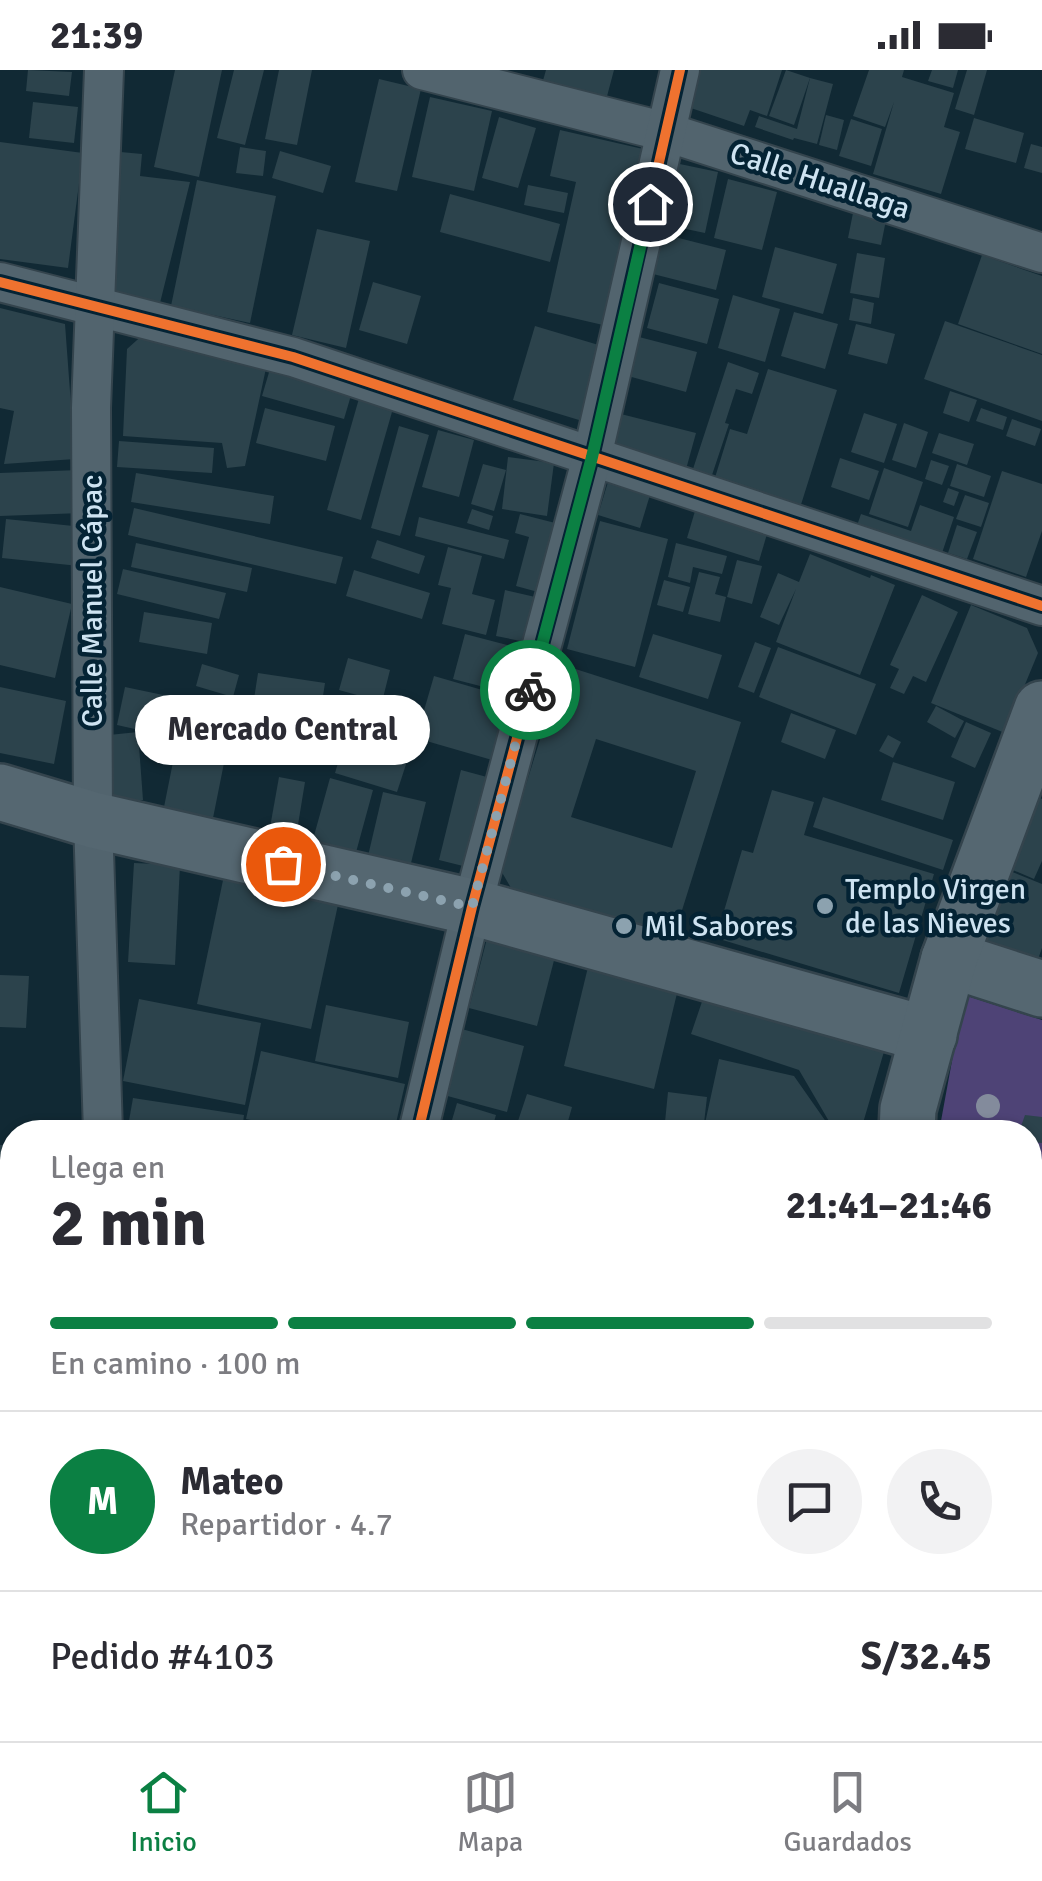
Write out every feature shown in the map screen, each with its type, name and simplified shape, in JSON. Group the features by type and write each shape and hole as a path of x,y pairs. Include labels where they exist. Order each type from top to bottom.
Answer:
{"street":[{"name":"Calle Manuel Cápac","path":"103,1120 94,820 90,408 104,70"},
{"name":"Calle Huallaga","path":"422,70 666,132 1042,253"},
{"path":"421,1120 472,907 592,457 680,70"},
{"path":"0,282 293,357 1042,606"},
{"path":"908,1120 949,959 1042,709"},
{"path":"0,792 94,820 472,907 929,1036"},
{"path":"949,959 1042,988"}],"shaded area":[{"path":"964,995 1042,1020 1042,1120 941,1120"}],"building":[{"path":"28,70 72,72 69,96 26,91"},
{"path":"175,70 222,70 199,177 154,167"},
{"path":"234,70 264,70 245,145 217,138"},
{"path":"279,70 312,70 297,145 265,139"},
{"path":"546,70 614,70 606,100 542,84"},
{"path":"694,70 782,70 767,116 750,110 744,126 682,105"},
{"path":"786,70 810,78 794,125 769,116"},
{"path":"869,70 904,70 902,77 954,93 944,127 960,132 941,194 873,174 894,102 885,127 853,116"},
{"path":"932,70 958,70 953,88 928,81"},
{"path":"967,70 987,70 974,115 955,109"},
{"path":"810,78 833,84 817,144 755,127 759,116 797,129"},
{"path":"379,79 421,89 397,191 355,182"},
{"path":"430,97 492,111 474,191 412,177"},
{"path":"33,102 78,107 74,143 29,138"},
{"path":"826,115 844,120 837,150 819,145"},
{"path":"499,117 536,128 518,188 482,178"},
{"path":"974,118 1024,133 1016,163 965,149"},
{"path":"851,119 882,129 871,166 839,156"},
{"path":"560,130 643,149 603,325 547,312 576,182 550,176"},
{"path":"0,142 83,153 68,268 0,259"},
{"path":"1031,144 1042,147 1042,173 1024,168"},
{"path":"240,147 266,151 263,176 236,173"},
{"path":"110,151 142,154 140,176 190,182 159,307 112,297"},
{"path":"280,151 331,166 323,193 272,178"},
{"path":"675,163 718,172 705,233 662,224"},
{"path":"728,179 777,192 762,250 714,238"},
{"path":"197,180 276,196 250,323 171,306"},
{"path":"528,185 568,193 564,213 524,205"},
{"path":"450,194 560,224 550,262 440,232"},
{"path":"853,213 886,220 881,245 848,238"},
{"path":"317,229 370,241 346,348 292,335"},
{"path":"663,234 726,250 716,290 653,274"},
{"path":"775,247 837,264 823,314 762,297"},
{"path":"857,253 885,258 879,298 850,293"},
{"path":"982,255 1042,276 1042,354 958,324"},
{"path":"373,282 421,296 407,344 359,330"},
{"path":"659,283 719,299 707,344 647,328"},
{"path":"733,295 780,309 765,362 718,348"},
{"path":"853,298 874,303 871,324 849,320"},
{"path":"0,308 65,324 75,459 4,464 14,411 0,408"},
{"path":"794,312 838,324 825,369 781,356"},
{"path":"945,321 1042,355 1042,421 924,379"},
{"path":"856,324 895,334 887,364 848,354"},
{"path":"535,326 602,346 579,420 513,400"},
{"path":"146,332 268,359 245,466 227,468 222,443 123,436 127,349"},
{"path":"639,337 697,352 686,392 628,376"},
{"path":"728,362 759,373 752,394 736,389 711,478 692,472"},
{"path":"270,369 352,392 344,419 262,396"},
{"path":"768,369 837,390 799,511 713,484 730,429 747,434"},
{"path":"950,391 977,400 969,422 943,413"},
{"path":"360,395 394,405 361,520 327,510"},
{"path":"265,408 335,426 326,461 256,443"},
{"path":"981,408 1007,417 1003,430 976,421"},
{"path":"613,412 696,433 685,473 603,451"},
{"path":"864,413 897,424 884,463 851,452"},
{"path":"1012,419 1041,429 1035,446 1006,436"},
{"path":"904,423 928,432 916,468 892,460"},
{"path":"399,426 429,435 400,536 371,528"},
{"path":"438,430 474,440 459,497 422,487"},
{"path":"939,433 974,444 967,465 932,453"},
{"path":"119,441 214,448 212,473 117,467"},
{"path":"508,457 554,463 547,516 502,509"},
{"path":"840,458 879,471 869,500 831,487"},
{"path":"931,460 949,466 942,485 925,479"},
{"path":"483,464 506,470 494,511 471,504"},
{"path":"957,464 991,476 984,497 950,486"},
{"path":"884,468 923,482 908,527 869,514"},
{"path":"79,470 82,513 0,516 0,473"},
{"path":"1002,471 1042,484 1042,531 1026,577 973,559"},
{"path":"136,473 274,496 270,524 131,502"},
{"path":"608,482 650,495 640,528 598,515"},
{"path":"948,488 959,492 954,506 943,502"},
{"path":"965,495 989,503 981,527 956,519"},
{"path":"920,505 954,517 938,565 853,537 861,514 911,531"},
{"path":"134,508 343,557 336,584 128,535"},
{"path":"472,509 493,516 489,530 467,523"},
{"path":"695,511 767,534 759,561 687,538"},
{"path":"520,514 567,526 549,595 516,586 529,537 515,533"},
{"path":"419,517 509,540 504,559 415,536"},
{"path":"6,519 83,527 79,566 2,558"},
{"path":"600,521 668,539 635,667 567,649"},
{"path":"957,525 977,532 967,559 948,553"},
{"path":"377,540 425,556 419,574 371,558"},
{"path":"136,543 252,568 247,592 131,567"},
{"path":"676,543 727,556 722,574 693,567 690,583 668,577"},
{"path":"448,547 482,556 472,594 495,600 486,635 442,624 451,588 438,585"},
{"path":"810,554 895,585 860,675 776,642 796,589 779,625 760,617 778,573 799,582"},
{"path":"737,560 762,566 752,604 727,597"},
{"path":"123,569 226,593 219,619 117,594"},
{"path":"354,570 430,593 422,619 346,596"},
{"path":"699,572 720,577 715,594 726,597 720,622 688,614"},
{"path":"664,580 690,587 683,612 657,605"},
{"path":"0,587 72,604 55,678 0,665"},
{"path":"505,590 544,599 535,644 496,636"},
{"path":"922,595 958,612 926,682 913,676 904,694 890,688 899,669 890,665"},
{"path":"971,605 1027,628 1038,653 1005,733 931,703"},
{"path":"144,612 212,623 207,654 139,642"},
{"path":"465,634 530,651 519,696 453,679"},
{"path":"653,634 722,655 708,699 639,677"},
{"path":"755,642 771,648 754,693 738,687"},
{"path":"778,647 876,684 856,735 759,697"},
{"path":"348,658 390,670 382,702 339,690"},
{"path":"202,664 239,675 233,697 196,686"},
{"path":"563,665 741,722 673,939 511,888 500,869","holes":["596,739 696,771 672,848 571,817"]},
{"path":"258,673 325,683 321,709 254,699"},
{"path":"434,676 517,700 499,762 416,738"},
{"path":"0,687 66,701 54,764 0,753"},
{"path":"125,687 206,704 197,743 117,725"},
{"path":"354,702 379,707 375,730 349,724"},
{"path":"236,703 336,725 332,743 252,725 244,762 225,758"},
{"path":"936,706 964,721 955,738 927,722"},
{"path":"791,713 836,730 825,759 781,742"},
{"path":"966,722 991,733 975,768 951,757"},
{"path":"348,730 411,749 397,792 335,773"},
{"path":"138,732 143,800 114,802 109,735"},
{"path":"888,735 901,742 893,758 879,751"},
{"path":"176,747 225,758 213,818 164,807"},
{"path":"893,762 955,782 943,820 881,800"},
{"path":"461,770 498,780 475,869 439,860"},
{"path":"279,777 305,782 296,837 269,833"},
{"path":"330,778 373,790 355,856 312,843"},
{"name":"Templo Virgen de las Nieves","path":"772,790 814,802 804,835 934,874 899,993 716,938 742,850 753,853"},
{"path":"383,792 426,802 410,867 368,856"},
{"path":"1026,792 1042,799 1042,861 1034,879 994,862"},
{"path":"823,797 953,840 943,870 813,827"},
{"path":"134,863 180,865 175,965 128,962"},
{"path":"995,865 1042,884 1042,948 1037,962 979,939"},
{"path":"226,866 341,891 311,1029 197,1004"},
{"path":"490,927 558,945 537,1026 469,1008"},
{"path":"589,963 679,985 654,1089 564,1066"},
{"path":"0,975 29,976 26,1028 0,1027"},
{"path":"708,984 888,1038 864,1120 828,1120 799,1070 691,1034"},
{"path":"139,999 261,1023 245,1105 123,1081"},
{"path":"326,1005 409,1022 398,1078 315,1061"},
{"path":"458,1028 524,1046 507,1112 440,1094"},
{"path":"261,1051 405,1084 397,1120 246,1119"},
{"path":"719,1059 794,1076 825,1120 706,1120"},
{"path":"668,1092 707,1097 704,1120 665,1120"},
{"path":"527,1094 572,1107 568,1120 518,1120"},
{"path":"133,1098 244,1115 243,1120 129,1120"},
{"path":"457,1103 496,1115 495,1120 452,1120"},
{"path":"1025,1115 1042,1117 1042,1120 1023,1120"}],"cycle path":[{"path":"421,1120 472,907 592,457 680,70"},
{"path":"0,282 293,357 1042,606"}],"way so far":[{"path":"283,864 472,907 530,690"}],"place":[{"name":"Mercado Central","path":"283,864"},
{"name":"Templo Virgen de las Nieves","path":"825,906"},
{"name":"Mil Sabores","path":"624,926"}],"route":[{"path":"530,690 592,457 650,204"}]}
